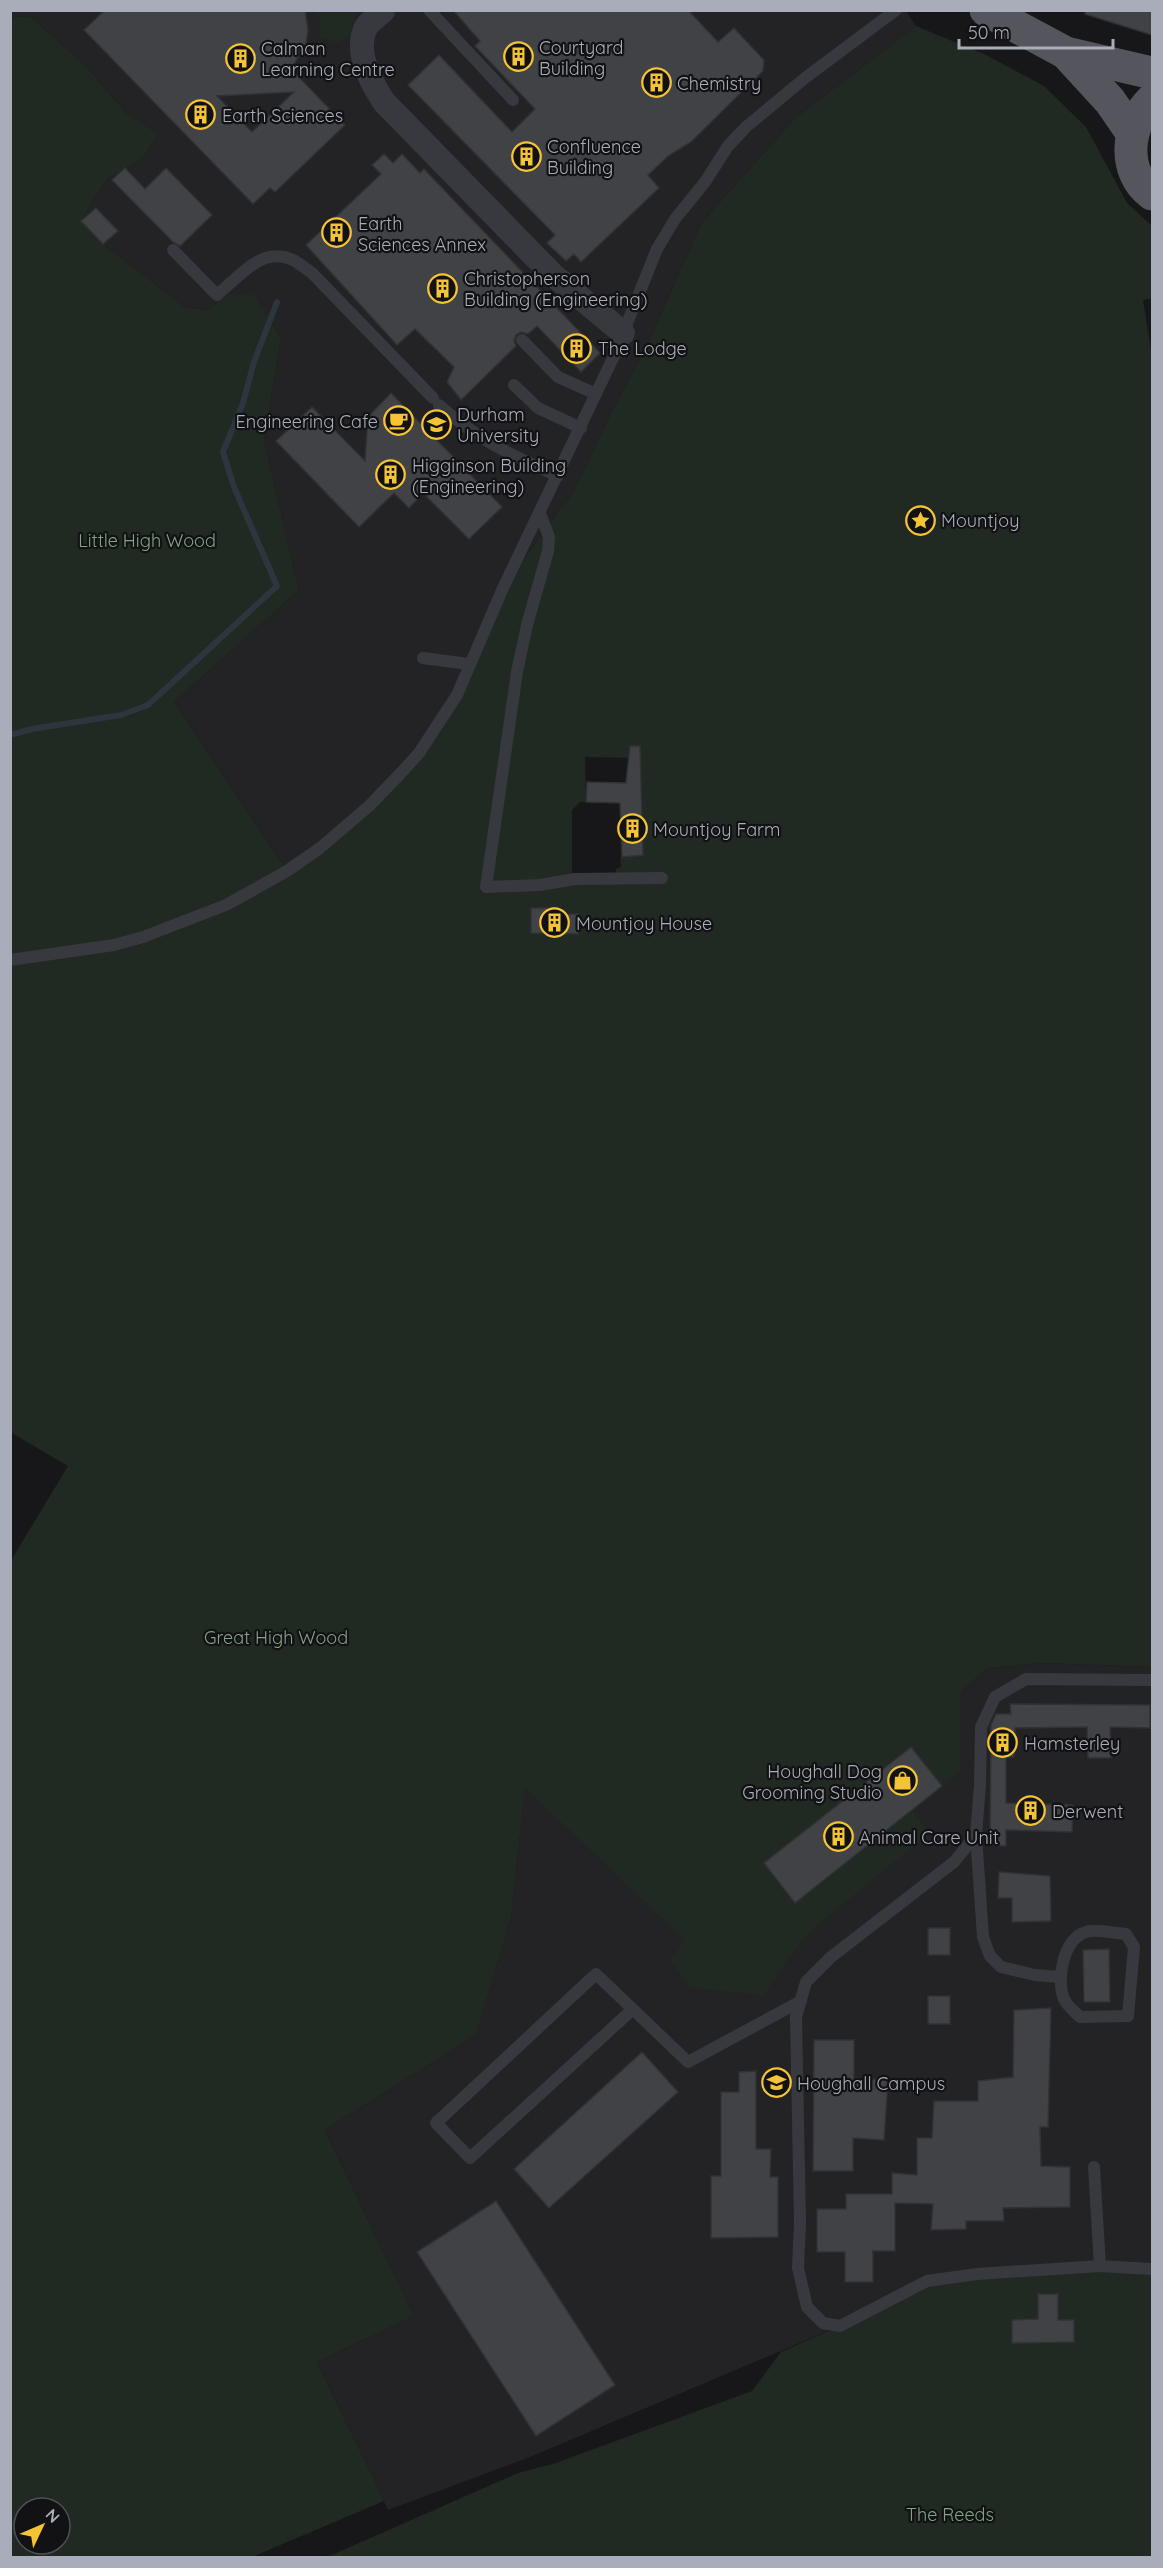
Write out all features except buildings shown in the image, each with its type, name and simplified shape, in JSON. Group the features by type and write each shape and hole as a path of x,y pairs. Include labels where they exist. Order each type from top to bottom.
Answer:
{"main road":[{"path":"987,10 1066,53 1152,73"},
{"path":"1066,53 1110,101 1132,133"},
{"path":"1152,100 1139,116 1132,133 1131,154 1136,173 1152,194"}],"street":[{"path":"383,11 367,26 363,47 369,79 384,102 553,275 623,333"}],"lane":[{"path":"429,10 513,100"},
{"path":"10,960 114,945 143,937 226,905 287,871 320,848 369,806 400,774 419,753 457,695 469,664 581,428 657,249 728,146 770,106 884,15 896,10"},
{"path":"173,250 217,296 259,260 274,255 292,259 312,273 436,401 476,435 505,452 558,476"},
{"path":"522,340 558,377 596,394"},
{"path":"514,385 538,408 581,428"},
{"path":"540,513 549,537 549,551 529,616 517,672 486,886 540,885 575,879 662,878"},
{"path":"423,658 469,664"},
{"path":"1060,1977 1035,1975 1001,1967 990,1956 983,1937 976,1835 981,1785 981,1726 995,1697 1026,1679 1152,1680"},
{"path":"976,1835 954,1862 831,1956 806,1982 796,2018 800,2223 798,2268 807,2307 823,2323 840,2326 927,2281 977,2274 1100,2266 1152,2269"},
{"path":"1085,1932 1126,1934 1134,1947 1128,2016 1080,2017 1064,2001 1060,1977 1062,1961 1075,1940 1085,1932"},
{"path":"633,2009 470,2158 436,2123 596,1974 633,2009 688,2062 801,2001"},
{"path":"1094,2167 1100,2266"}],"shaded area":[{"name":"Durham University","path":"905,10 916,26 795,118 702,222 646,347 573,492 503,588 457,695 400,774 287,871 174,702 299,590 264,441 281,339 228,294 207,310 185,307 103,244 81,221 109,178 144,157 159,134 125,112 86,66 30,16 11,17 10,11"},
{"name":"Houghall Campus","path":"1043,1663 1152,1667 1152,2269 840,2326 530,2457 388,2510 317,2362 414,2316 325,2130 476,2035 511,1918 525,1787 960,1693 987,1668"}],"green space":[{"path":"317,11 357,11 350,35 337,43 319,37 320,19"},
{"path":"30,16 86,66 125,112 159,134 144,157 109,178 91,203 82,222 103,244 185,307 207,310 228,294 254,295 281,339 264,441 299,590 174,702 287,871 400,774 457,695 503,588 573,492 646,347 702,222 795,118 916,26 986,55 1044,86 1086,127 1127,203 1152,226 1152,298 1143,300 1152,356 1152,1667 1043,1663 987,1668 960,1693 960,1771 912,1811 930,1833 811,1930 764,1995 690,1988 671,1960 685,1940 525,1788 511,1918 476,2035 325,2130 414,2316 317,2362 384,2501 252,2557 11,2557 10,1562 68,1466 10,1432 11,17","holes":["585,757 640,758 643,855 620,857 621,867 616,869 615,874 572,874 572,810 580,802 586,802"]},
{"name":"The Reeds","path":"1152,2269 1152,2557 325,2558 518,2473 553,2464 752,2391 781,2352 840,2326 927,2281 977,2274"}],"waterway":[{"path":"10,735 32,729 121,715 148,705 277,586 234,487 223,452 243,403 254,362 277,302"}],"place":[{"name":"Courtyard Building","path":"518,57"},
{"name":"Calman Learning Centre","path":"240,58"},
{"name":"Chemistry","path":"656,83"},
{"name":"Earth Sciences","path":"201,115"},
{"name":"Confluence Building","path":"526,156"},
{"name":"Earth Sciences Annex","path":"337,233"},
{"name":"Christopherson Building (Engineering)","path":"443,288"},
{"name":"The Lodge","path":"577,348"},
{"name":"Engineering Cafe","path":"399,421"},
{"name":"Durham University","path":"436,424"},
{"name":"Higginson Building (Engineering)","path":"391,475"},
{"name":"Mountjoy","path":"920,520"},
{"name":"Mountjoy Farm","path":"632,829"},
{"name":"Mountjoy House","path":"555,923"},
{"name":"Hamsterley","path":"1003,1743"},
{"name":"Houghall Dog Grooming Studio","path":"903,1781"},
{"name":"Derwent","path":"1031,1811"},
{"name":"Animal Care Unit","path":"838,1837"},
{"name":"Houghall Campus","path":"776,2083"}],"park label":[{"name":"Little High Wood","path":"147,540"},
{"name":"Great High Wood","path":"276,1637"}]}
